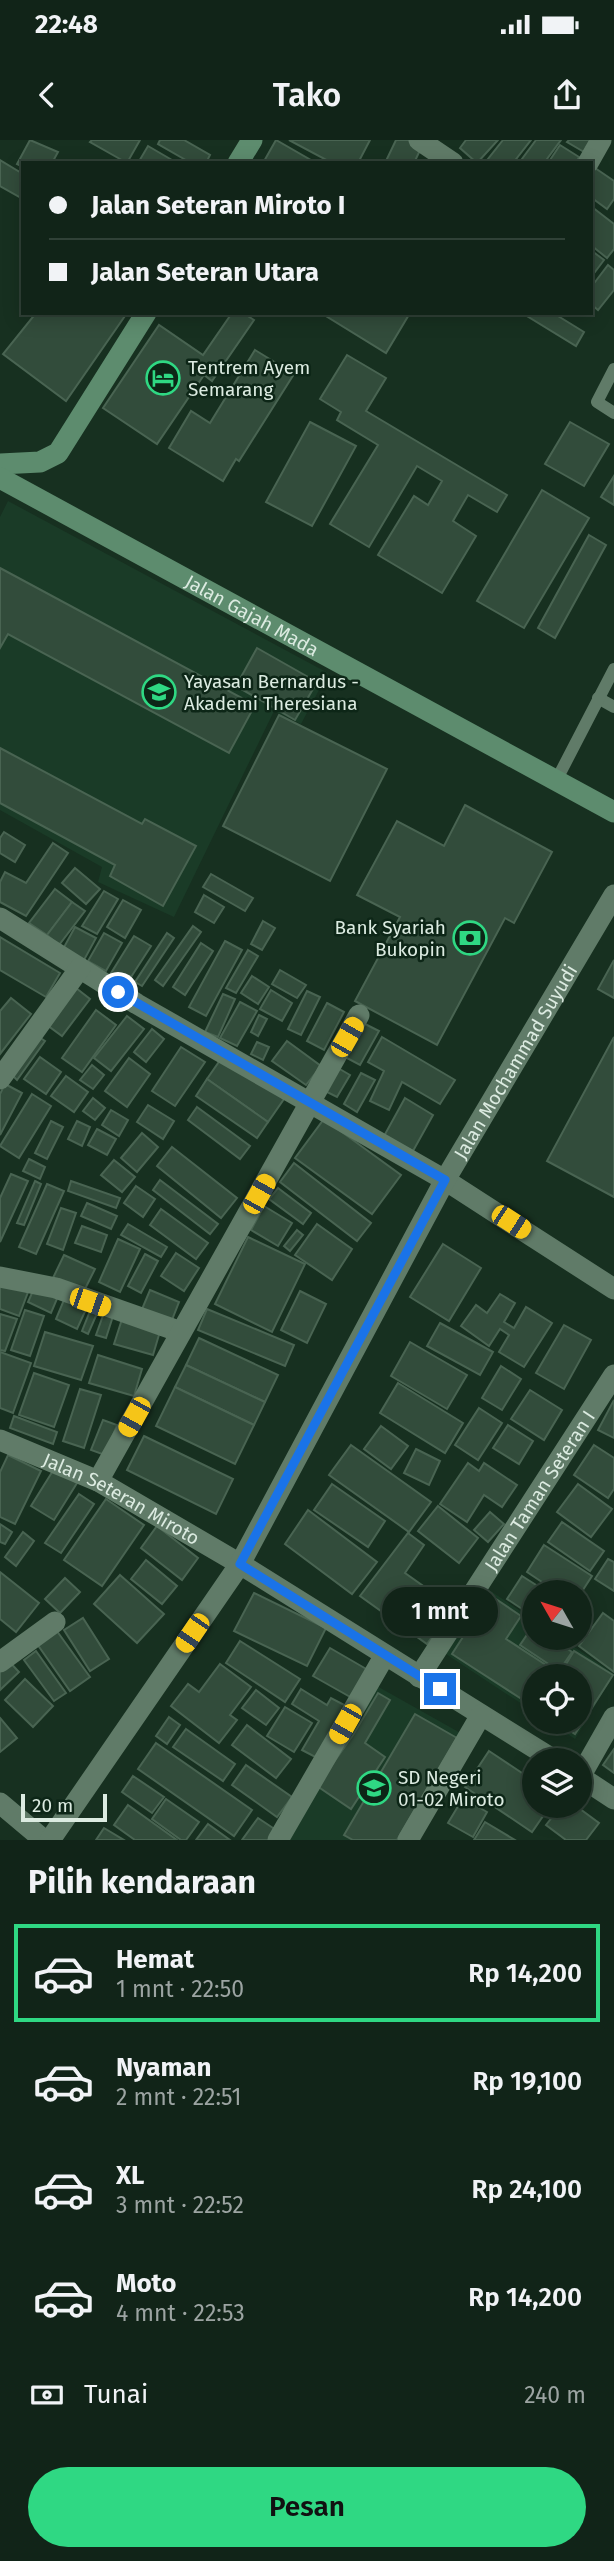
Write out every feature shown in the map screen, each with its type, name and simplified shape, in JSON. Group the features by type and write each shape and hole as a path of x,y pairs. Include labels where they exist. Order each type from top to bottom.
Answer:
{"main road":[{"path":"239,161 252,140"},
{"path":"0,464 40,462 58,453 145,315"},
{"name":"Jalan Gajah Mada","path":"0,478 614,812"}],"street":[{"path":"419,140 450,161"},
{"path":"589,161 601,140"},
{"name":"Jalan Mochammad Suyudi","path":"50,1840 240,1564 445,1180 614,895"},
{"path":"0,918 136,1004 311,1101 445,1180 614,1289"},
{"path":"0,1079 80,968"},
{"path":"98,1481 359,1015"},
{"path":"0,1277 56,1288 181,1332"},
{"name":"Jalan Taman Seteran I","path":"419,1677 614,1375"},
{"name":"Jalan Seteran Miroto","path":"0,1440 98,1481 240,1564 535,1748"},
{"path":"0,1662 55,1622"},
{"path":"278,1840 386,1656"},
{"path":"408,1840 481,1715"},
{"path":"592,1756 614,1717"},
{"path":"592,1785 614,1799"},
{"path":"0,1803 44,1840"}],"lane":[{"path":"614,369 597,402 614,413"},
{"path":"556,780 614,668"},
{"path":"597,698 614,707"}],"shaded area":[{"name":"Yayasan Bernardus - Akademi Theresiana","path":"8,501 328,673 301,724 274,711 174,917 98,882 102,867 0,810 0,517"},
{"path":"489,1590 522,1612 522,1650 579,1650 614,1674 592,1711 592,1664 522,1664 522,1704 446,1654"},
{"name":"SD Negeri 01-02 Miroto","path":"375,1685 464,1735 405,1840 283,1840"}],"building":[{"path":"30,140 58,152 53,161 21,161 21,166 17,164"},
{"path":"92,140 140,140 128,161 90,142"},
{"path":"160,140 184,140 210,155 207,161 188,161 158,144"},
{"path":"276,140 313,161 264,161"},
{"path":"289,140 370,140 359,161 328,161"},
{"path":"396,140 409,140 422,146 415,161 386,161"},
{"path":"466,140 498,140 479,161 475,161 460,148"},
{"path":"503,140 531,140 515,161 488,159"},
{"path":"536,140 561,140 545,161 520,161"},
{"path":"591,140 584,152 567,142"},
{"path":"560,145 579,157 577,161 549,161"},
{"path":"148,146 174,161 139,161"},
{"path":"0,160 21,173 21,198 0,186"},
{"path":"595,168 614,181 614,199 607,209 593,199"},
{"path":"593,208 614,224 614,249 607,258 593,247"},
{"path":"593,252 604,260 595,272 593,271"},
{"path":"608,265 614,270 614,290 598,310 593,306 593,285"},
{"path":"34,315 126,315 66,401 3,354"},
{"name":"Tentrem Ayem Semarang","path":"231,315 246,315 254,320 212,381 204,375 157,444 103,408 159,325 203,355"},
{"path":"324,315 409,315 386,353"},
{"path":"525,315 556,315 584,332 576,346"},
{"path":"255,350 294,374 239,461 236,459 223,481 169,448 191,411 210,423"},
{"path":"347,355 386,378 366,411 507,495 497,512 468,495 453,521 476,536 442,593 378,555 414,496 428,505 442,481 417,466 369,547 330,524 378,445 337,420 341,412 320,399"},
{"path":"310,422 356,446 312,526 266,502"},
{"path":"570,422 609,444 584,486 545,464"},
{"path":"614,476 614,505 601,497"},
{"path":"542,490 589,518 524,628 477,601"},
{"path":"589,535 606,545 555,638 538,628"},
{"path":"0,568 255,705 229,753 8,634 0,648"},
{"path":"257,648 317,682 295,720 236,686"},
{"path":"279,715 387,769 330,881 223,826"},
{"path":"0,748 142,824 145,819 196,846 163,906 110,876 115,865 0,803"},
{"path":"465,805 552,852 514,923 505,918 437,1045 355,1001 400,917 357,895 397,821 444,846"},
{"path":"4,832 25,845 15,862 0,853 0,838"},
{"path":"53,843 68,853 26,916 0,902 0,882 5,872 26,883"},
{"path":"75,868 100,889 86,904 62,883"},
{"path":"211,874 253,898 245,911 203,887"},
{"path":"55,889 72,902 47,935 29,923"},
{"path":"104,891 118,899 97,934 82,926"},
{"path":"204,895 224,907 214,923 195,912"},
{"path":"123,900 141,910 125,938 107,927"},
{"path":"72,902 85,911 59,945 47,935"},
{"path":"263,921 275,928 262,950 251,944"},
{"path":"193,926 201,932 163,986 155,980"},
{"path":"75,927 96,938 84,960 63,949"},
{"path":"104,933 122,943 106,971 88,961"},
{"path":"167,933 174,938 142,986 135,982"},
{"path":"134,936 151,946 124,988 108,978"},
{"path":"0,937 60,973 46,997 0,970"},
{"path":"225,941 242,950 206,1016 189,1007"},
{"path":"201,943 213,951 185,995 173,987"},
{"path":"248,950 258,956 236,993 226,988"},
{"path":"614,960 614,998 598,989"},
{"path":"280,970 306,985 297,998 272,984"},
{"path":"252,976 269,987 258,1004 241,993"},
{"path":"76,988 90,999 62,1036 47,1025"},
{"path":"271,990 292,1003 282,1021 260,1009"},
{"path":"307,991 320,997 301,1035 288,1029"},
{"path":"223,994 235,999 218,1037 205,1032"},
{"path":"11,998 31,1014 0,1054 0,1011"},
{"path":"240,1002 257,1011 237,1046 220,1038"},
{"path":"327,1003 344,1012 324,1050 307,1041"},
{"path":"96,1010 116,1025 82,1072 62,1058"},
{"path":"259,1015 267,1019 258,1036 251,1032"},
{"path":"127,1016 144,1029 111,1071 94,1058"},
{"path":"363,1023 379,1031 360,1065 345,1057"},
{"path":"152,1029 164,1039 146,1062 134,1052"},
{"path":"39,1037 45,1041 17,1080 12,1075"},
{"path":"382,1037 455,1080 440,1104 402,1082 389,1110 370,1101 384,1071 368,1062"},
{"path":"614,1037 614,1197 547,1161"},
{"path":"287,1041 321,1066 306,1085 272,1061"},
{"path":"257,1042 269,1047 263,1060 251,1054"},
{"path":"181,1047 205,1062 175,1106 152,1091"},
{"path":"223,1056 284,1099 268,1122 207,1079"},
{"path":"40,1057 61,1072 46,1094 24,1079"},
{"path":"129,1058 150,1074 127,1107 105,1091"},
{"path":"92,1065 104,1075 93,1089 80,1080"},
{"path":"338,1068 350,1075 337,1097 325,1091"},
{"path":"361,1073 375,1080 357,1112 344,1104"},
{"path":"66,1076 88,1092 74,1112 51,1096"},
{"path":"207,1079 268,1122 257,1138 196,1096"},
{"path":"5,1084 22,1093 0,1135 0,1094"},
{"path":"32,1094 51,1106 19,1158 0,1146"},
{"path":"93,1098 105,1108 95,1120 83,1111"},
{"path":"405,1098 433,1115 413,1151 384,1136"},
{"path":"148,1105 174,1121 163,1139 137,1122"},
{"path":"197,1107 250,1146 240,1159 188,1120"},
{"path":"111,1110 128,1120 119,1136 102,1125"},
{"path":"324,1119 401,1175 372,1214 295,1158"},
{"path":"51,1121 63,1127 47,1159 35,1153"},
{"path":"77,1121 90,1127 82,1146 68,1139"},
{"path":"97,1129 116,1139 107,1155 88,1145"},
{"path":"142,1133 158,1147 137,1172 121,1158"},
{"path":"172,1147 237,1198 221,1218 157,1166"},
{"path":"29,1159 45,1167 40,1179 23,1171"},
{"path":"114,1160 135,1177 122,1192 101,1175"},
{"path":"294,1163 371,1223 357,1241 280,1182"},
{"path":"11,1174 28,1181 0,1242 0,1198"},
{"path":"160,1180 218,1224 210,1234 153,1190"},
{"path":"35,1181 41,1184 24,1225 17,1223"},
{"path":"71,1181 120,1198 116,1208 68,1191"},
{"path":"47,1184 64,1191 36,1254 19,1247"},
{"path":"136,1186 155,1199 143,1217 124,1203"},
{"path":"278,1188 311,1213 303,1224 269,1199"},
{"path":"87,1203 117,1216 111,1229 81,1216"},
{"path":"264,1206 292,1223 278,1246 251,1230"},
{"path":"61,1208 76,1213 63,1250 47,1244"},
{"path":"161,1209 208,1243 196,1259 150,1225"},
{"path":"128,1224 167,1247 161,1257 121,1235"},
{"path":"317,1224 352,1249 332,1280 295,1255"},
{"path":"82,1226 107,1235 101,1252 75,1243"},
{"path":"297,1230 303,1235 290,1251 284,1246"},
{"path":"248,1237 305,1264 272,1332 215,1304"},
{"path":"118,1239 140,1249 120,1292 99,1282"},
{"path":"443,1244 481,1268 449,1321 410,1297"},
{"path":"176,1253 199,1268 184,1291 161,1276"},
{"path":"145,1254 158,1261 141,1293 128,1286"},
{"path":"64,1255 95,1269 82,1295 52,1280"},
{"path":"0,1282 28,1292 19,1316 0,1309"},
{"path":"36,1284 59,1294 51,1313 28,1302"},
{"path":"150,1290 179,1302 170,1325 140,1314"},
{"path":"300,1291 326,1304 307,1343 281,1330"},
{"path":"500,1294 515,1303 504,1322 514,1328 526,1307 552,1323 524,1367 499,1352 509,1335 500,1329 489,1346 461,1326 476,1305 487,1313"},
{"path":"66,1295 88,1305 77,1329 56,1319"},
{"path":"92,1306 99,1309 88,1334 82,1331"},
{"path":"207,1309 294,1345 285,1366 198,1330"},
{"path":"25,1310 44,1316 30,1356 11,1350"},
{"path":"105,1310 114,1313 106,1338 96,1335"},
{"path":"0,1314 17,1319 5,1351 0,1350"},
{"path":"123,1316 161,1328 153,1355 114,1344"},
{"path":"440,1323 493,1352 480,1375 427,1346"},
{"path":"564,1325 591,1340 564,1389 536,1373"},
{"path":"45,1332 93,1346 81,1380 34,1366"},
{"path":"199,1338 278,1375 265,1402 186,1365"},
{"path":"410,1342 467,1375 447,1409 391,1376"},
{"path":"0,1352 31,1363 13,1413 0,1408"},
{"path":"98,1355 142,1369 134,1396 89,1383"},
{"path":"186,1365 265,1402 254,1425 175,1387"},
{"path":"501,1366 521,1379 502,1410 482,1398"},
{"path":"34,1373 69,1385 54,1427 19,1415"},
{"path":"398,1383 463,1423 445,1453 380,1413"},
{"path":"175,1387 254,1425 235,1464 156,1426"},
{"path":"80,1389 101,1395 84,1448 63,1441"},
{"path":"530,1390 562,1410 544,1440 511,1419"},
{"path":"614,1400 614,1438 598,1430"},
{"path":"479,1408 502,1423 478,1460 455,1445"},
{"path":"14,1416 57,1432 53,1444 10,1428"},
{"path":"103,1420 117,1425 105,1455 91,1450"},
{"path":"508,1425 533,1441 519,1464 493,1448"},
{"path":"381,1426 408,1446 391,1469 364,1449"},
{"path":"144,1436 233,1479 216,1514 127,1470"},
{"path":"351,1445 431,1502 409,1532 329,1475"},
{"path":"594,1445 614,1458 614,1489 608,1498 574,1475"},
{"path":"416,1449 440,1461 429,1485 404,1473"},
{"path":"8,1455 41,1471 15,1524 0,1517 0,1472"},
{"path":"468,1463 479,1471 484,1463 517,1485 502,1507 484,1495 467,1522 440,1504"},
{"path":"54,1469 77,1483 54,1520 31,1506"},
{"path":"332,1484 385,1521 368,1547 314,1510"},
{"path":"578,1484 612,1509 591,1537 557,1512"},
{"path":"79,1494 94,1504 61,1553 45,1543"},
{"path":"106,1499 144,1525 102,1586 64,1560"},
{"path":"438,1506 478,1538 459,1563 418,1531"},
{"path":"308,1510 377,1562 352,1594 285,1544"},
{"path":"490,1512 504,1524 488,1542 474,1530"},
{"path":"562,1522 604,1551 590,1571 548,1542"},
{"path":"0,1524 12,1532 5,1544 0,1542"},
{"path":"157,1526 198,1558 182,1580 141,1548"},
{"path":"23,1532 34,1541 16,1566 5,1557"},
{"path":"408,1533 424,1545 405,1573 453,1607 427,1644 360,1596"},
{"path":"544,1545 592,1576 589,1580 539,1580 527,1572"},
{"path":"608,1559 614,1562 614,1591 595,1579"},
{"path":"146,1560 177,1586 162,1604 131,1579"},
{"path":"0,1572 39,1603 16,1632 0,1619"},
{"path":"120,1575 164,1614 137,1643 94,1604"},
{"path":"522,1576 528,1580 522,1580 522,1609 507,1599"},
{"path":"65,1578 80,1592 60,1613 45,1599"},
{"path":"254,1593 326,1628 307,1666 234,1631"},
{"path":"490,1595 521,1616 506,1639 545,1664 522,1664 522,1699 452,1654"},
{"path":"603,1613 614,1621 614,1672 584,1650 592,1650 592,1628"},
{"path":"83,1618 109,1659 90,1671 64,1630"},
{"path":"54,1627 90,1677 70,1691 35,1641"},
{"path":"240,1641 300,1679 285,1702 226,1663"},
{"path":"330,1648 368,1670 352,1698 313,1676"},
{"path":"528,1650 572,1652 564,1664 548,1664"},
{"path":"36,1651 66,1693 54,1701 24,1660"},
{"path":"574,1651 613,1675 592,1708 592,1664 566,1664"},
{"path":"3,1655 19,1672 0,1690 0,1658"},
{"path":"220,1664 251,1687 230,1715 237,1720 219,1743 171,1706 188,1684 199,1692"},
{"path":"25,1679 53,1706 33,1727 5,1700"},
{"path":"301,1689 327,1705 331,1698 350,1708 321,1760 302,1750 319,1721 292,1704"},
{"path":"256,1690 279,1708 266,1725 242,1708"},
{"path":"378,1693 390,1700 365,1743 385,1757 351,1809 317,1786 353,1735"},
{"path":"285,1707 312,1723 294,1752 267,1736"},
{"path":"415,1714 457,1738 397,1840 353,1840 344,1835"},
{"path":"169,1717 180,1725 167,1744 156,1736"},
{"path":"0,1718 17,1738 0,1752"},
{"path":"247,1725 291,1759 276,1778 232,1745"},
{"path":"186,1729 235,1764 223,1781 173,1747"},
{"path":"156,1743 252,1810 234,1836 138,1769"},
{"path":"614,1749 614,1773 603,1765"},
{"path":"489,1751 522,1773 522,1818 542,1818 532,1832 465,1787"},
{"path":"246,1765 292,1797 277,1817 232,1785"},
{"path":"133,1776 164,1797 152,1813 122,1792"},
{"path":"463,1798 487,1812 473,1837 448,1823"},
{"path":"166,1799 199,1822 186,1840 181,1840 152,1819"},
{"path":"128,1805 177,1840 135,1840 114,1825"},
{"path":"258,1818 279,1832 274,1840 242,1840"},
{"path":"552,1818 592,1818 599,1823 586,1840 566,1840 546,1825"},
{"path":"485,1822 515,1840 474,1840"},
{"path":"208,1824 230,1840 196,1840"},
{"path":"104,1828 124,1840 96,1840"}],"place":[{"name":"Tentrem Ayem Semarang","path":"163,378"},
{"name":"Yayasan Bernardus - Akademi Theresiana","path":"159,692"},
{"name":"Bank Syariah Bukopin","path":"470,938"},
{"name":"SD Negeri 01-02 Miroto","path":"374,1788"}],"route":[{"path":"118,992 445,1180 240,1564 440,1689"}]}
